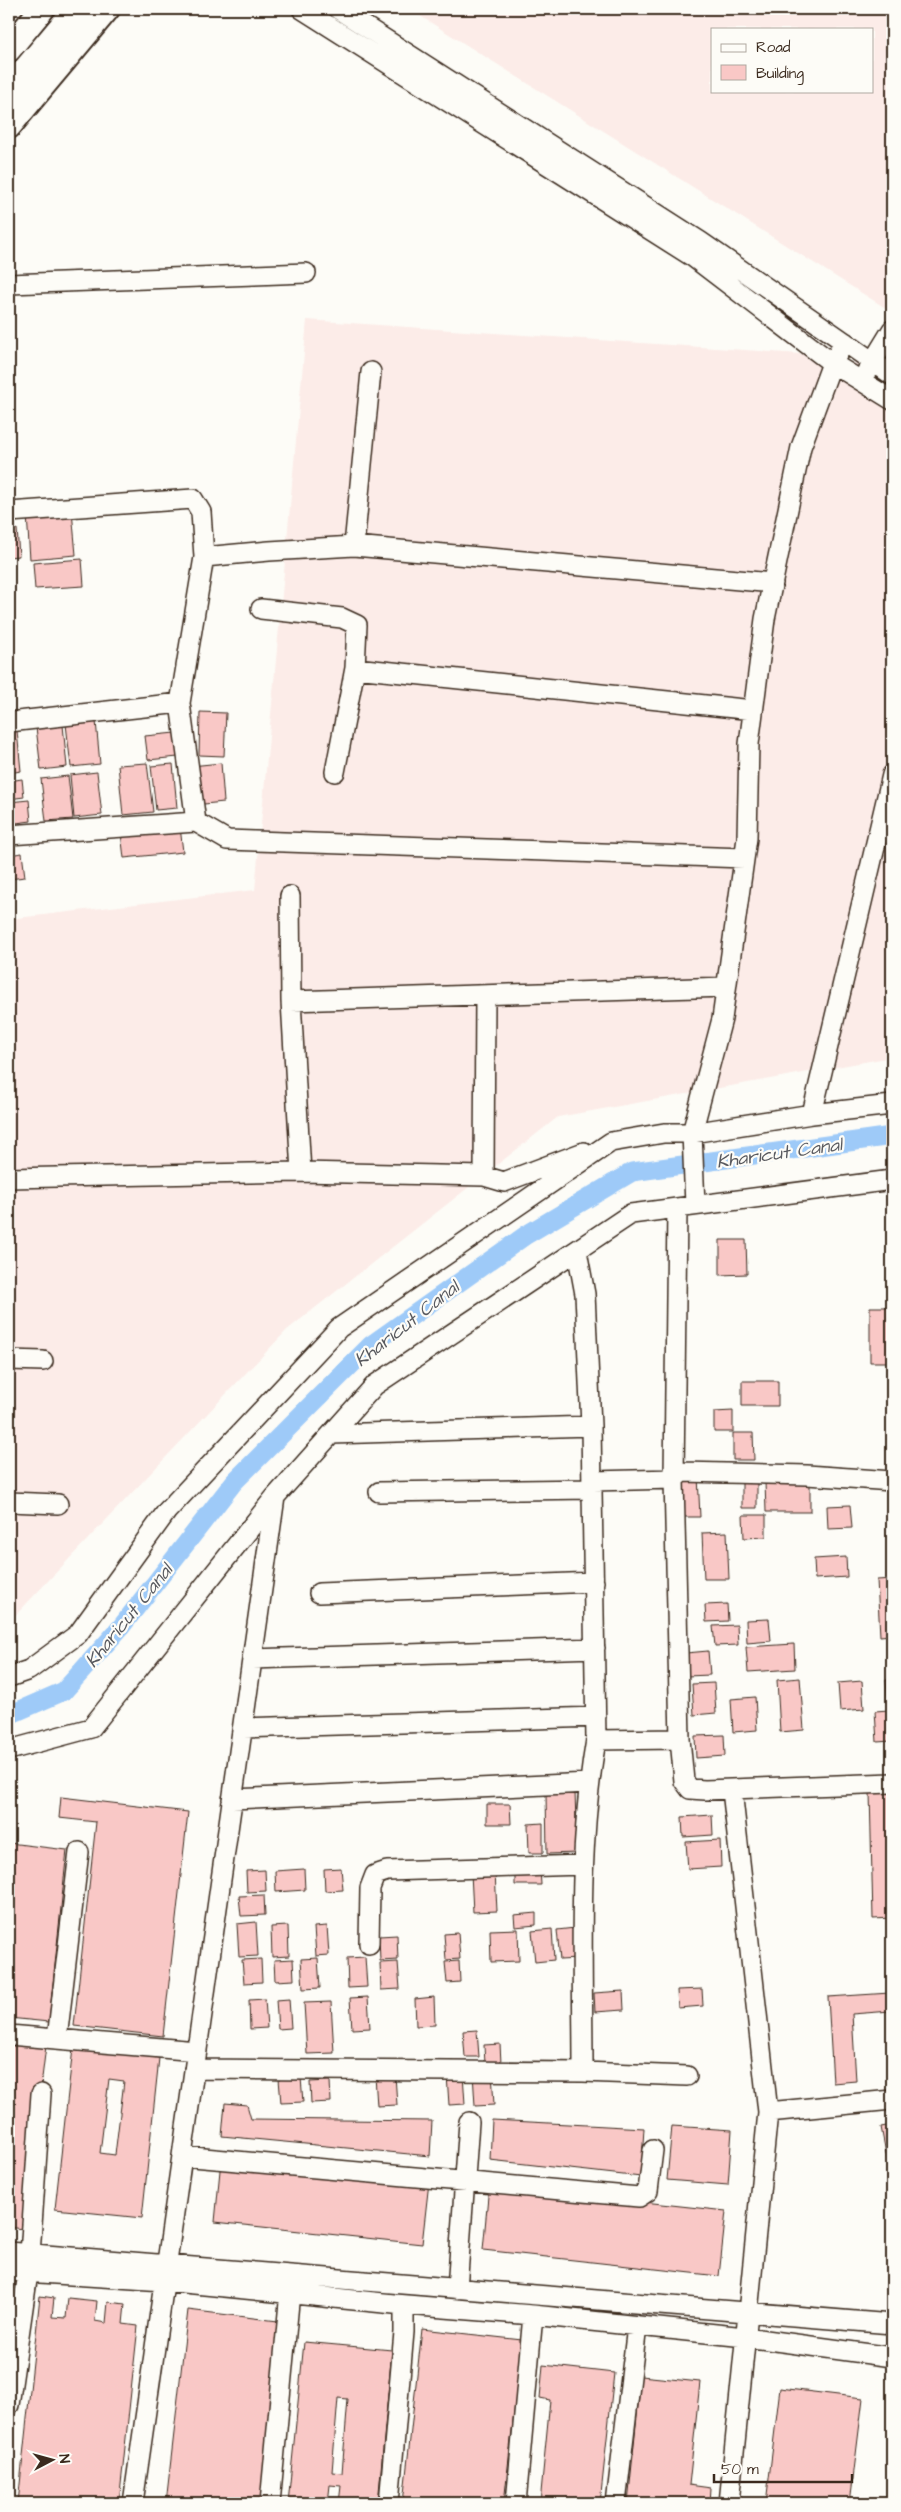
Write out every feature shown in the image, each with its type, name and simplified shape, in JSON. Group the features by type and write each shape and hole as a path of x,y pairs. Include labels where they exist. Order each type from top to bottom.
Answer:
{"main road":[{"path":"9,49 42,9"},
{"path":"9,89 76,9"},
{"path":"9,126 107,9"}],"street":[{"path":"302,9 693,258 832,363 892,400"},
{"path":"338,9 701,242 892,375"},
{"path":"9,284 306,273"},
{"path":"861,381 892,330"},
{"path":"845,342 832,363 801,447 765,620 749,744 747,838 722,1019 692,1135 674,1479 680,1739 684,1781 690,1789 732,1790 892,1783"},
{"path":"354,546 371,372"},
{"path":"9,512 194,499 201,512 204,557 180,703 196,822"},
{"path":"204,557 269,550 354,546 773,583"},
{"path":"261,609 342,618 357,625 355,668 336,772"},
{"path":"355,668 753,710"},
{"path":"9,722 180,703"},
{"path":"812,1114 892,775"},
{"path":"9,836 196,822 227,840 744,858"},
{"path":"290,896 291,1001 301,1172"},
{"path":"291,1001 726,987"},
{"path":"484,1176 486,995"},
{"path":"9,1178 301,1172 484,1176 504,1182 611,1142 664,1133 692,1135 812,1114 892,1105"},
{"path":"9,1677 29,1670 78,1634 167,1511 339,1328 611,1142"},
{"path":"9,1750 91,1728 275,1497 375,1385 631,1214 892,1180"},
{"path":"576,1251 585,1294 591,1426 596,1717 596,1740 589,1783 583,1865 583,2072"},
{"path":"9,1360 43,1361"},
{"path":"332,1434 591,1426"},
{"path":"379,1492 593,1485 674,1479 682,1472 807,1475 892,1481"},
{"path":"133,2503 275,1497"},
{"path":"9,1502 58,1504"},
{"path":"319,1593 594,1582"},
{"path":"252,1659 595,1648"},
{"path":"242,1728 596,1717"},
{"path":"596,1740 680,1739"},
{"path":"232,1800 589,1783"},
{"path":"729,2503 768,2112 732,1790"},
{"path":"57,2039 79,1852"},
{"path":"369,1944 370,1888 375,1875 388,1871 583,1865"},
{"path":"9,2035 57,2039 195,2060 686,2076"},
{"path":"30,2254 41,2094"},
{"path":"768,2112 892,2100"},
{"path":"457,2289 469,2122"},
{"path":"182,2156 639,2197 648,2191 653,2150"},
{"path":"9,2252 290,2292 404,2305 533,2315 745,2337 892,2357"},
{"path":"9,2271 28,2273 165,2273 457,2289 747,2314 892,2324"},
{"path":"9,2406 28,2273"},
{"path":"270,2503 290,2292"},
{"path":"389,2503 404,2332 404,2305"},
{"path":"516,2503 533,2315"},
{"path":"616,2503 637,2326"}],"shaded area":[{"path":"409,9 892,9 892,312"},
{"path":"307,320 801,354 892,369 892,1057 558,1117 287,1330 9,1622 9,919 255,890"}],"building":[{"path":"72,511 76,555 30,559 27,515"},
{"path":"9,529 17,529 19,556 9,557"},
{"path":"82,559 84,586 35,589 33,563"},
{"path":"200,712 226,713 224,756 199,755"},
{"path":"96,721 100,764 71,767 66,724"},
{"path":"63,725 67,767 41,770 36,727"},
{"path":"17,731 21,771 9,773 9,732"},
{"path":"175,733 178,757 148,760 145,736"},
{"path":"147,763 153,812 123,815 118,765"},
{"path":"221,763 224,802 194,805 191,766"},
{"path":"173,764 177,808 156,810 151,766"},
{"path":"97,772 102,815 74,818 70,775"},
{"path":"68,776 73,819 46,821 41,779"},
{"path":"22,779 24,797 9,799 9,781"},
{"path":"29,800 31,821 9,824 9,802"},
{"path":"180,827 183,852 124,858 121,833"},
{"path":"22,853 25,877 9,879 9,855"},
{"path":"720,1240 746,1240 747,1274 720,1275"},
{"path":"870,1307 892,1307 892,1362 870,1362"},
{"path":"742,1381 778,1381 778,1406 742,1406"},
{"path":"733,1411 733,1432 714,1432 714,1412"},
{"path":"733,1433 753,1433 754,1460 733,1460"},
{"path":"698,1476 700,1517 684,1517 683,1477"},
{"path":"742,1479 757,1479 757,1508 742,1508"},
{"path":"765,1482 810,1482 810,1512 766,1512"},
{"path":"850,1505 852,1528 828,1529 827,1506"},
{"path":"743,1515 766,1515 766,1537 744,1538"},
{"path":"727,1532 729,1579 704,1579 702,1533"},
{"path":"846,1557 847,1577 815,1579 814,1559"},
{"path":"892,1579 892,1635 880,1636 877,1580"},
{"path":"727,1604 728,1621 706,1622 705,1605"},
{"path":"769,1619 771,1641 747,1643 746,1620"},
{"path":"737,1625 738,1645 715,1646 713,1626"},
{"path":"794,1644 795,1669 748,1672 746,1647"},
{"path":"708,1651 710,1675 687,1676 686,1653"},
{"path":"800,1678 804,1730 780,1732 777,1680"},
{"path":"886,1680 892,1680 892,1708 888,1708"},
{"path":"862,1681 864,1709 840,1711 838,1683"},
{"path":"714,1683 716,1713 694,1715 692,1684"},
{"path":"755,1697 757,1730 733,1732 731,1699"},
{"path":"889,1710 891,1741 877,1742 875,1711"},
{"path":"724,1735 725,1756 696,1758 695,1736"},
{"path":"575,1792 577,1853 547,1854 546,1793"},
{"path":"870,1792 892,1792 892,1918 873,1919"},
{"path":"61,1797 188,1812 163,2036 74,2026 96,1822 59,1818"},
{"path":"487,1804 510,1804 511,1824 487,1824"},
{"path":"712,1815 713,1835 683,1837 682,1817"},
{"path":"543,1823 543,1853 529,1853 528,1824"},
{"path":"720,1840 721,1867 688,1869 686,1842"},
{"path":"9,1843 67,1850 49,2022 9,2018"},
{"path":"341,1868 343,1890 325,1891 324,1869"},
{"path":"304,1869 305,1890 276,1892 275,1871"},
{"path":"515,1869 540,1869 541,1885 515,1885"},
{"path":"265,1870 266,1891 247,1892 246,1871"},
{"path":"495,1872 497,1911 473,1912 471,1873"},
{"path":"264,1895 265,1915 241,1916 239,1896"},
{"path":"536,1913 536,1925 515,1927 514,1915"},
{"path":"256,1922 258,1956 239,1957 237,1924"},
{"path":"288,1926 289,1956 272,1957 271,1927"},
{"path":"327,1926 329,1955 316,1956 314,1927"},
{"path":"575,1928 578,1959 560,1960 557,1930"},
{"path":"518,1929 519,1961 491,1962 490,1930"},
{"path":"552,1929 554,1960 535,1962 532,1931"},
{"path":"458,1933 460,1959 446,1960 444,1934"},
{"path":"397,1935 398,1960 380,1961 379,1936"},
{"path":"365,1957 367,1987 348,1988 347,1958"},
{"path":"318,1958 320,1988 303,1989 301,1959"},
{"path":"261,1959 262,1982 244,1983 242,1960"},
{"path":"293,1959 294,1980 275,1981 274,1960"},
{"path":"459,1961 460,1982 447,1983 445,1962"},
{"path":"398,1962 400,1989 381,1990 380,1963"},
{"path":"702,1989 703,2006 678,2008 677,1990"},
{"path":"623,1991 624,2010 595,2012 594,1993"},
{"path":"890,1993 891,2011 852,2014 856,2081 833,2083 828,1997"},
{"path":"368,1997 370,2028 352,2029 350,1998"},
{"path":"434,1997 435,2025 416,2026 415,1999"},
{"path":"265,1999 267,2028 250,2029 249,2000"},
{"path":"289,1999 291,2028 278,2029 276,2000"},
{"path":"331,2002 334,2053 307,2054 304,2003"},
{"path":"477,2030 479,2057 465,2057 463,2031"},
{"path":"9,2041 46,2046 23,2229 9,2227"},
{"path":"500,2044 501,2063 485,2064 484,2045"},
{"path":"73,2048 159,2058 142,2218 55,2209","holes":["109,2079 124,2081 115,2155 100,2153"]},
{"path":"492,2072 494,2105 475,2106 473,2073"},
{"path":"463,2074 465,2104 449,2105 447,2075"},
{"path":"395,2075 397,2105 377,2106 375,2076"},
{"path":"301,2078 303,2102 281,2103 279,2079"},
{"path":"330,2081 331,2102 311,2103 310,2082"},
{"path":"225,2103 247,2105 251,2119 432,2121 430,2156 222,2136"},
{"path":"492,2120 644,2128 641,2177 490,2160"},
{"path":"892,2125 892,2185 881,2127"},
{"path":"672,2126 732,2130 728,2185 667,2180"},
{"path":"221,2160 429,2182 422,2244 215,2222"},
{"path":"489,2185 726,2211 719,2276 483,2250"},
{"path":"40,2296 54,2298 52,2317 66,2318 68,2298 97,2301 95,2321 106,2323 108,2302 125,2304 123,2324 138,2326 119,2503 18,2503"},
{"path":"188,2310 286,2322 262,2503 166,2503"},
{"path":"422,2329 522,2340 504,2503 403,2503"},
{"path":"304,2342 392,2350 378,2503 339,2503 341,2486 330,2485 328,2503 288,2503","holes":["338,2398 348,2399 342,2473 332,2472"]},
{"path":"543,2365 614,2373 600,2503 540,2503 550,2400 540,2398"},
{"path":"641,2376 700,2382 689,2485 711,2488 710,2503 628,2503"},
{"path":"780,2388 863,2398 850,2503 766,2503"}],"waterway":[{"name":"Kharicut Canal","path":"9,1715 64,1691 121,1627 234,1482 371,1345 526,1235 632,1172 892,1136"}]}
